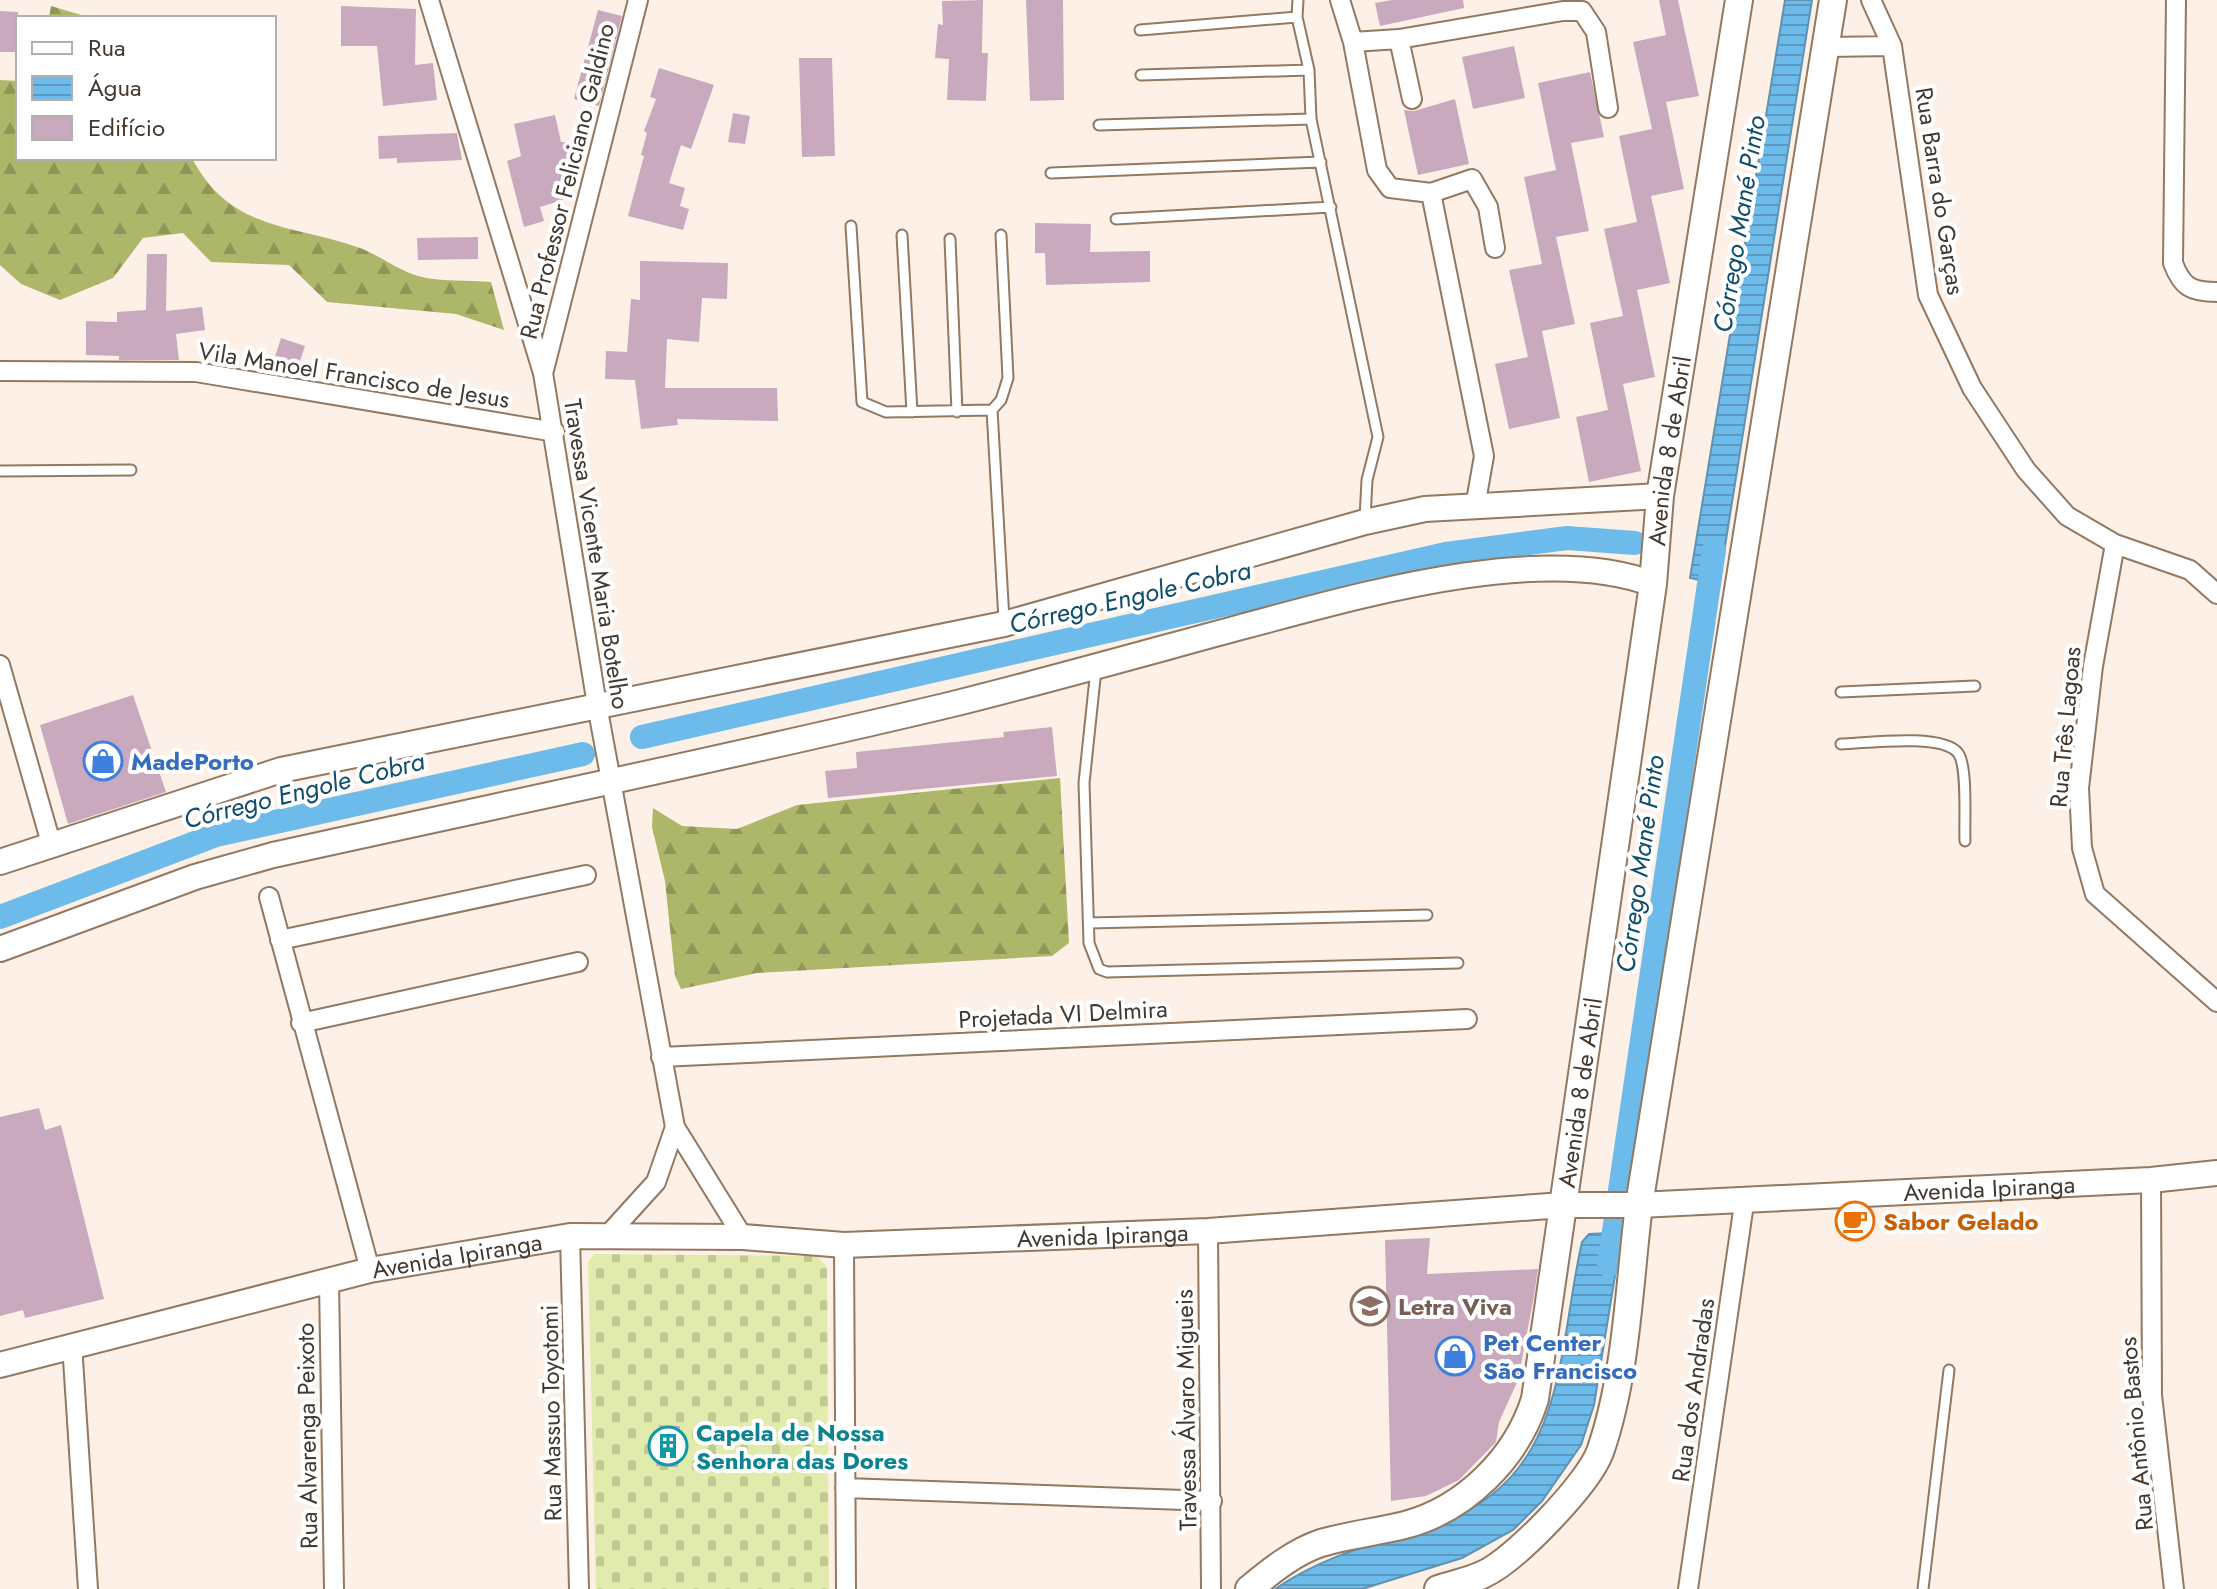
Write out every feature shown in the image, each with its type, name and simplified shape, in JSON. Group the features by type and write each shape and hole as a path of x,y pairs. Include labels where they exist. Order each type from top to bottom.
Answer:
{"main road":[{"name":"Avenida 8 de Abril","path":"1249,1589 1280,1564 1320,1544 1408,1524 1442,1511 1472,1491 1500,1462 1525,1431 1535,1399 1567,1205 1653,584 1660,496 1739,0"},
{"path":"1438,1589 1486,1573 1532,1535 1577,1491 1599,1453 1618,1375 1637,1205 1833,0"}],"street":[{"name":"Travessa Vicente Maria Botelho","path":"429,0 543,373 597,705 675,1127 743,1237"},
{"name":"Rua Professor Feliciano Galdino","path":"543,373 638,0"},
{"path":"1340,0 1353,42 1377,170 1390,188 1431,193 1472,179 1488,207 1495,248"},
{"name":"Rua Barra do Garças","path":"1871,0 1892,46 1928,295 1972,388 2026,470 2067,516 2115,544 2190,570 2217,594"},
{"path":"2176,0 2173,263 2180,283 2196,292 2217,292"},
{"path":"1353,42 1399,39 1563,11 1582,11 1596,32 1608,108"},
{"path":"1399,39 1412,99"},
{"path":"1826,47 1892,46"},
{"path":"1431,193 1484,456 1475,507"},
{"name":"Vila Manoel Francisco de Jesus","path":"0,371 196,372 555,432"},
{"path":"0,862 281,770 1004,624 1365,522 1425,509 1660,496"},
{"name":"Rua Três Lagoas","path":"2115,544 2093,666 2082,758 2079,788 2082,848 2095,894 2217,1002"},
{"path":"0,949 195,877 273,855 955,703 1382,590 1509,570 1606,572 1629,575 1653,584"},
{"path":"0,665 51,843"},
{"path":"280,940 586,875"},
{"path":"269,897 370,1270"},
{"path":"301,1023 578,962"},
{"name":"Projetada VI Delmira","path":"661,1057 1467,1019"},
{"path":"607,1236 656,1182 675,1127"},
{"name":"Avenida Ipiranga","path":"0,1365 72,1344 370,1270 570,1236 743,1237 844,1245 1208,1231 1567,1205 1637,1205 1745,1197 2151,1180 2217,1173"},
{"name":"Rua Antônio Bastos","path":"2151,1180 2152,1395 2174,1589"},
{"name":"Rua dos Andradas","path":"1688,1589 1745,1197"},
{"name":"Travessa Álvaro Migueis","path":"1208,1231 1211,1589"},
{"name":"Rua Massuo Toyotomi","path":"570,1236 579,1589"},
{"path":"844,1245 846,1589"},
{"name":"Rua Alvarenga Peixoto","path":"329,1281 334,1589"},
{"path":"72,1344 88,1589"},
{"path":"845,1488 1212,1501"}],"lane":[{"path":"1298,0 1297,17 1309,70 1311,119 1378,437 1367,480 1365,522"},
{"path":"1140,30 1297,17"},
{"path":"1141,75 1309,70"},
{"path":"1099,125 1311,119"},
{"path":"1051,173 1321,162"},
{"path":"1116,219 1331,207"},
{"path":"851,226 862,402 886,412 992,410 1001,400 1008,378 1001,235"},
{"path":"902,235 912,412"},
{"path":"950,239 957,412"},
{"path":"992,410 1004,624"},
{"path":"0,471 131,470"},
{"path":"1096,666 1084,783 1089,923 1094,962 1107,972 1458,963"},
{"path":"1841,692 1975,686"},
{"path":"1841,744 1942,742 1959,754 1965,841"},
{"path":"1089,923 1427,915"},
{"path":"1923,1589 1949,1370"}],"green space":[{"path":"51,6 84,16 49,16"},
{"path":"0,80 16,81 16,160 193,160 207,182 225,199 264,221 357,247 418,276 491,282 504,330 456,314 327,302 289,265 211,262 183,233 143,238 113,278 60,300 21,284 0,265"},
{"path":"1060,778 1069,943 1052,956 757,973 681,989 675,976 665,881 652,827 653,808 682,826 737,829 797,805"},
{"path":"594,1254 817,1256 827,1267 829,1589 596,1589 588,1262"}],"water":[{"name":"Córrego Mané Pinto","path":"1785,0 1812,0 1719,584 1690,578"},
{"path":"1610,1233 1618,1237 1620,1245 1594,1405 1581,1445 1542,1501 1513,1530 1462,1558 1362,1589 1275,1589 1334,1558 1438,1523 1480,1503 1512,1476 1534,1444 1549,1407 1560,1367 1582,1242 1589,1234"}],"building":[{"path":"983,0 982,53 988,53 986,101 947,100 949,59 935,58 938,24 943,25 942,1"},
{"path":"1026,0 1063,0 1064,100 1030,101"},
{"path":"1392,0 1463,0 1464,8 1380,26 1375,3"},
{"path":"1659,0 1678,0 1699,96 1666,102 1684,189 1651,196 1670,283 1637,290 1655,377 1623,384 1641,471 1589,482 1576,417 1608,410 1590,323 1623,316 1604,229 1637,222 1619,136 1652,129 1633,42 1666,35"},
{"path":"341,6 416,9 415,65 433,63 437,100 383,106 377,46 341,46"},
{"path":"598,10 622,16 599,106 574,99"},
{"path":"0,11 18,12 16,52 0,52"},
{"path":"1514,46 1525,98 1473,109 1462,57"},
{"path":"799,58 832,58 835,156 802,157"},
{"path":"659,68 714,85 691,149 681,145 669,183 685,188 680,206 689,209 683,230 628,216 644,156 641,155 647,133 644,131 656,99 650,97"},
{"path":"1590,72 1604,137 1571,143 1589,231 1556,237 1575,324 1542,331 1560,418 1509,429 1495,364 1528,357 1509,270 1542,264 1524,177 1556,170 1538,83"},
{"path":"1455,99 1469,164 1418,175 1404,110 1414,111"},
{"path":"733,113 750,116 745,144 728,142"},
{"path":"555,115 561,142 584,143 582,169 559,167 569,198 540,207 544,221 524,227 507,161 521,156 514,124"},
{"path":"457,133 462,160 397,163 397,158 379,159 378,136"},
{"path":"1035,223 1091,224 1090,252 1150,251 1150,282 1046,285 1045,253 1035,253"},
{"path":"478,237 478,259 418,260 417,238"},
{"path":"147,254 167,254 166,311 202,307 205,330 176,334 179,360 119,360 119,356 86,355 86,321 117,322 117,312 146,310"},
{"path":"640,261 728,263 727,299 702,298 699,342 667,339 665,388 777,388 778,421 677,419 678,425 641,429 635,380 605,379 606,351 627,352 631,299 640,300"},
{"path":"281,338 305,346 295,376 270,372"},
{"name":"MadePorto","path":"133,695 166,792 68,824 40,725"},
{"path":"1052,727 1057,776 828,798 825,771 857,768 856,752 1004,737 1003,732"},
{"path":"39,1108 45,1130 61,1125 104,1299 25,1318 23,1310 0,1316 0,1117"},
{"name":"Pet Center São Francisco","path":"1430,1238 1427,1274 1538,1269 1534,1296 1518,1380 1499,1422 1496,1442 1459,1480 1426,1496 1391,1501 1385,1240"},
{"name":"Capela de Nossa Senhora das Dores","path":"659,1425 680,1426 678,1467 656,1466"}],"waterway":[{"name":"Córrego Engole Cobra","path":"642,737 1446,554 1567,538 1635,543"},
{"name":"Córrego Mané Pinto","path":"1609,1265 1714,550"},
{"name":"Córrego Engole Cobra","path":"0,917 216,835 583,754"}],"place":[{"name":"MadePorto","path":"103,761"},
{"name":"Sabor Gelado","path":"1855,1221"},
{"name":"Letra Viva","path":"1370,1306"},
{"name":"Pet Center São Francisco","path":"1455,1356"},
{"name":"Capela de Nossa Senhora das Dores","path":"668,1446"}]}
